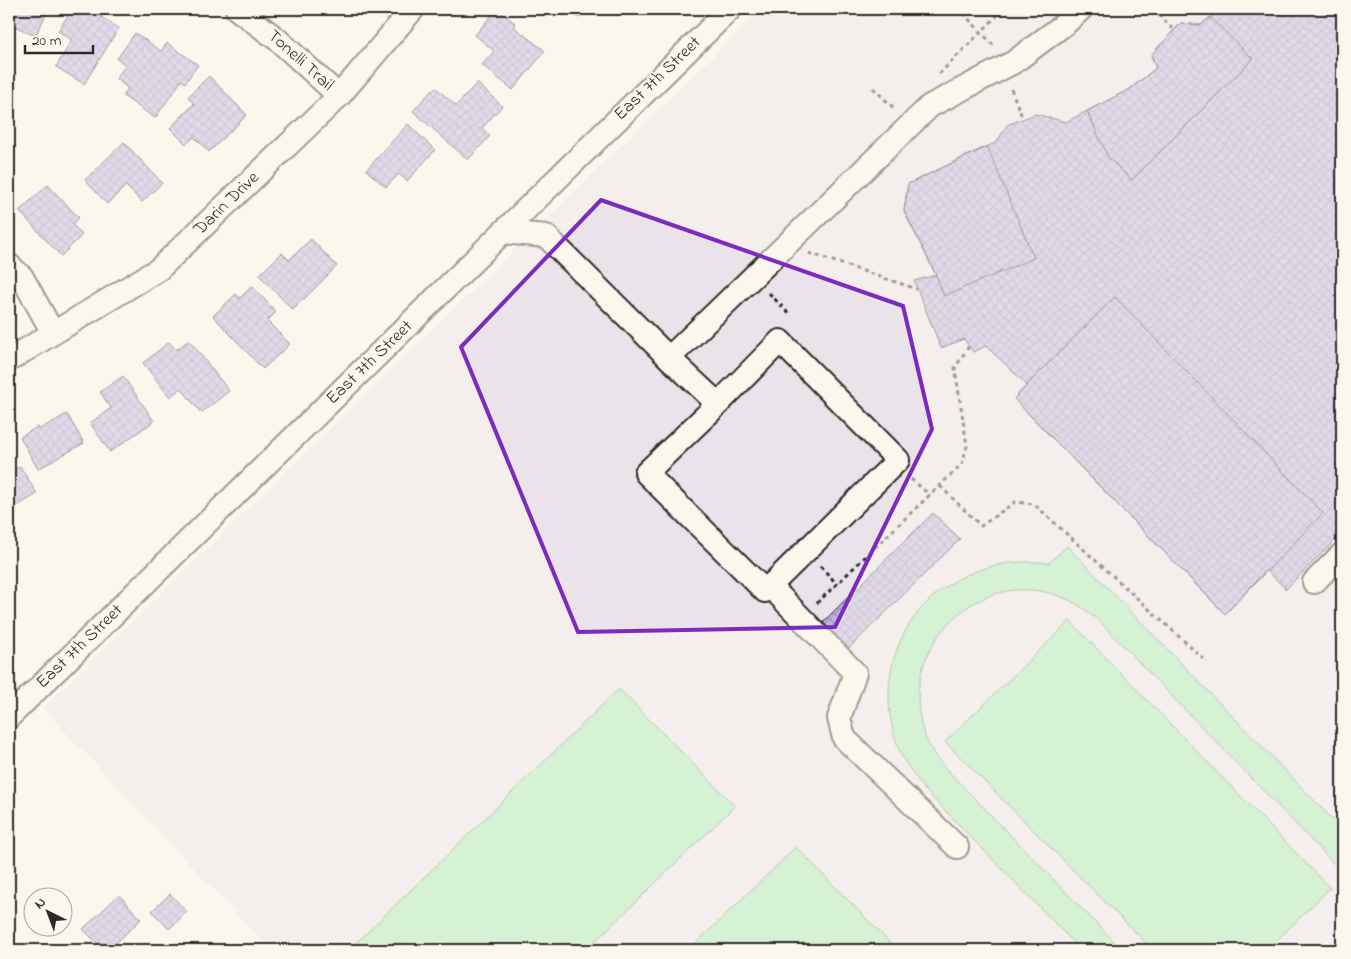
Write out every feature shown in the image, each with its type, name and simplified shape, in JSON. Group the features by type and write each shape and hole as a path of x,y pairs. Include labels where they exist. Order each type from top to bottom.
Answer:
{"street":[{"name":"Tonelli Trail","path":"237,9 278,39 339,96"},
{"name":"Darin Drive","path":"9,360 159,269 339,96 412,9"},
{"name":"East 7th Street","path":"9,717 730,9"},
{"path":"669,358 930,106 1014,62 1066,23 1081,9"},
{"path":"542,193 546,236"},
{"path":"503,232 546,236 718,404"},
{"path":"9,266 22,277 53,333"},
{"path":"780,341 898,460 765,591 646,473 718,404 780,341"},
{"path":"1314,582 1342,554"},
{"path":"770,586 855,674 839,718 844,738 957,847"}],"path":[{"path":"934,80 1004,9"},
{"path":"1154,9 1173,29"},
{"path":"1008,82 1023,119"},
{"path":"804,251 917,289"},
{"path":"764,290 790,315"},
{"path":"813,607 962,464 967,446 955,368 969,346"},
{"path":"940,486 981,526 1015,502 1034,504 1207,662"}],"highlighted area":[{"path":"601,200 903,306 932,429 835,627 578,632 461,347"}],"shaded area":[{"path":"762,9 1342,9 1342,950 271,950 43,708"}],"green space":[{"path":"1067,546 1342,829 1342,872 1103,625 1083,608 1059,596 1028,590 998,593 971,605 949,623 931,647 921,675 918,705 925,736 936,757 945,768 1122,950 1081,950 924,789 900,753 889,709 891,673 901,640 919,611 944,588 975,572 1010,563 1049,563"},
{"path":"1070,621 1330,888 1267,950 1153,950 945,742"},
{"path":"619,689 735,806 586,950 358,950 354,945"},
{"path":"796,847 897,950 689,950"}],"building":[{"path":"9,9 49,9 35,36 9,23"},
{"path":"72,9 104,9 106,10 101,17 119,28 84,84 56,67 72,40 58,31"},
{"path":"497,9 516,24 514,27 545,51 513,90 482,65 494,51 475,35"},
{"path":"567,9 586,9 579,18"},
{"path":"1221,9 1342,9 1342,533 1286,589 1266,570 1225,614 1014,399 1027,385 986,346 973,352 964,339 941,348 914,281 936,275 904,211 908,184 997,142 1007,125 1035,114 1066,122 1130,89 1156,68 1151,55 1181,23 1201,25"},
{"path":"1210,17 1253,59 1132,180 1108,157 1087,111 1130,89 1156,68 1151,55 1181,23 1201,25"},
{"path":"135,33 161,51 167,43 198,65 185,83 182,80 155,118 123,96 128,88 116,79 126,65 117,59"},
{"path":"209,76 247,115 209,152 194,137 186,144 170,128 194,104 188,97"},
{"path":"477,83 502,106 482,128 490,136 468,160 413,111 435,87 456,106"},
{"path":"408,124 435,150 407,181 399,174 386,187 366,170"},
{"path":"124,142 162,183 142,202 126,186 107,204 85,180"},
{"path":"987,146 1034,258 944,296 936,275 904,211 908,184"},
{"path":"48,185 79,218 72,224 82,235 61,256 19,211"},
{"path":"311,239 337,266 293,310 259,275 282,253 289,260"},
{"path":"252,286 276,312 267,321 290,344 263,369 213,316 236,294 240,298"},
{"path":"1115,297 1323,513 1225,614 1014,399"},
{"path":"189,340 229,391 201,413 181,388 170,397 143,363 169,342 176,350"},
{"path":"123,376 154,421 110,452 90,423 111,408 100,392"},
{"path":"67,414 84,443 38,469 20,437 37,427 38,430"},
{"path":"20,466 37,494 9,511 9,473"},
{"path":"933,513 960,539 845,652 819,626"},
{"path":"170,894 187,912 169,929 152,911"},
{"path":"119,895 141,919 109,950 104,950 83,929"}]}
